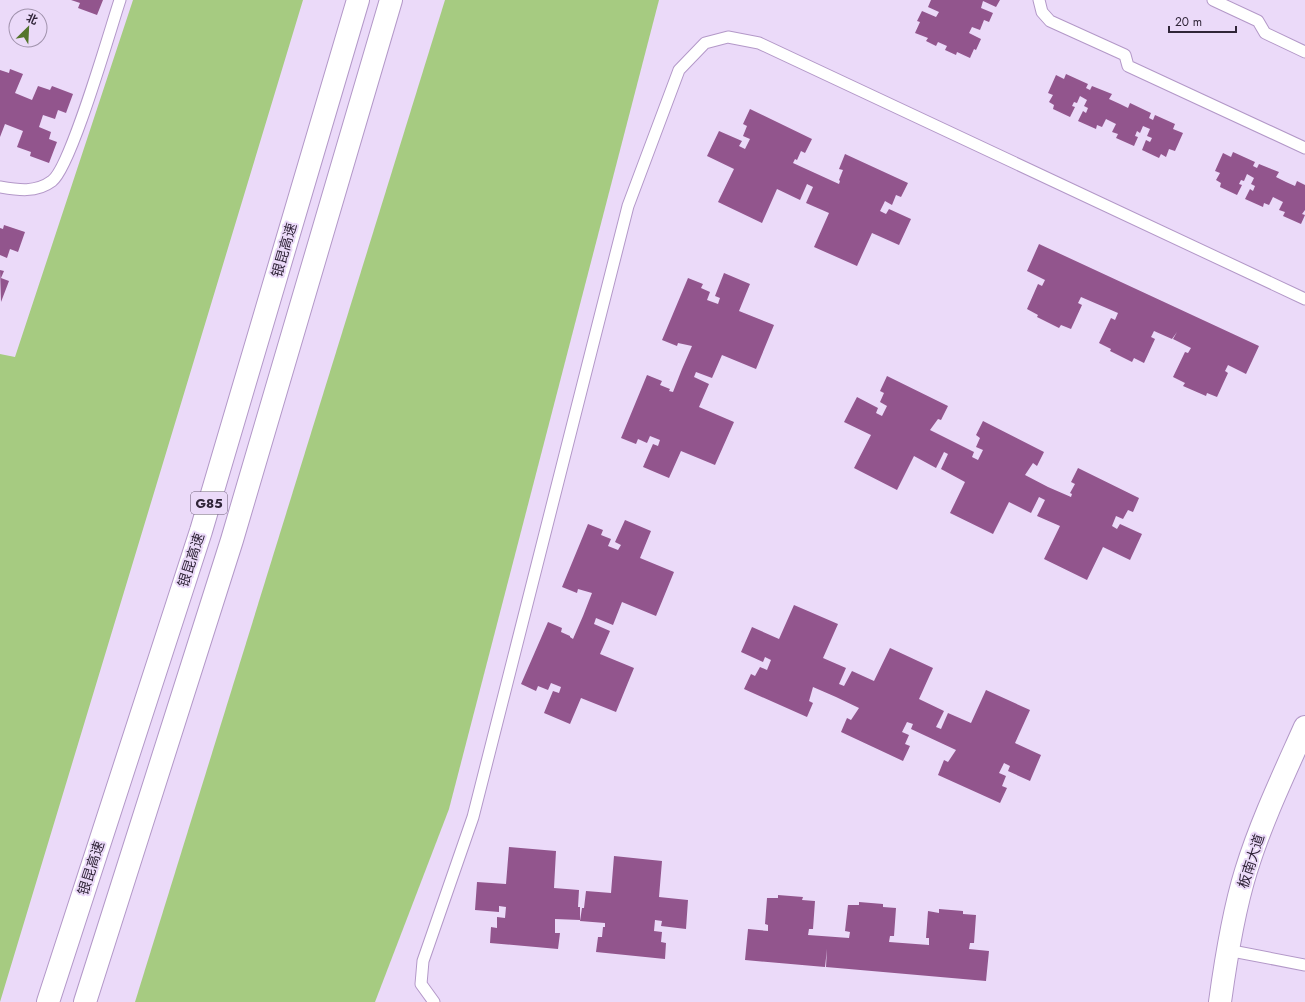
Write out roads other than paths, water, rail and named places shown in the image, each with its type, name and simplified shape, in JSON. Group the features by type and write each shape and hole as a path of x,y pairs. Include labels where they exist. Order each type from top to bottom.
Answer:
{"main road":[{"name":"银昆高速","path":"48,1002 201,531 358,0"},
{"name":"G85","path":"85,1002 232,540 391,0"},
{"name":"板南大道","path":"1220,1002 1227,950 1246,871 1276,791 1305,727"}],"lane":[{"path":"0,187 20,190 38,189 53,181 68,157 120,0"},
{"path":"1040,0 1042,12 1050,21 1125,55 1128,66 1305,148"},
{"path":"1214,0 1258,21 1265,33 1305,52"},
{"path":"434,1002 421,984 423,961 473,817 628,206 679,70 705,43 728,37 759,43 1305,299"},
{"path":"1227,950 1305,965"}]}
